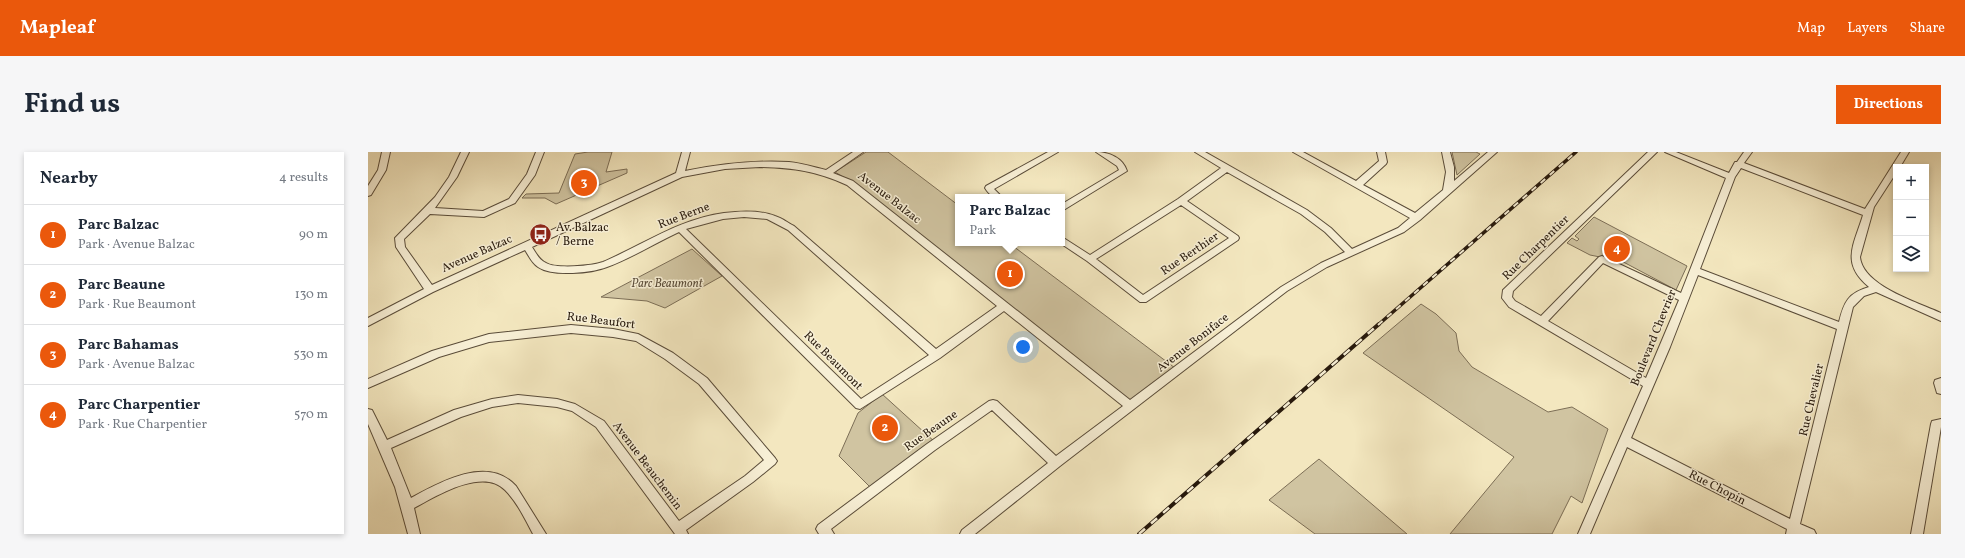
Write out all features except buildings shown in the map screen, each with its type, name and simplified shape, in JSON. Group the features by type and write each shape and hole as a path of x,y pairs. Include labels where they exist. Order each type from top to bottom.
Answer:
{"street":[{"path":"368,192 382,170 386,152"},
{"path":"430,290 401,247 399,238 429,211 452,182 465,152"},
{"path":"429,211 484,214 512,201 531,175 540,152"},
{"path":"680,175 686,152"},
{"path":"827,173 859,152"},
{"path":"994,194 989,188 1054,152"},
{"path":"1065,206 1124,171 1121,165 1100,152"},
{"path":"1199,152 1276,198 1304,212 1328,230 1351,254"},
{"path":"1296,152 1417,218"},
{"path":"1357,185 1383,162 1381,152"},
{"path":"1446,152 1450,163 1451,179 1447,192"},
{"name":"Rue Charpentier","path":"1650,384 1626,372 1541,322 1512,304 1507,298 1508,290 1653,152"},
{"path":"1668,152 1731,177"},
{"name":"Boulevard Chevrier","path":"1584,534 1624,440 1650,384 1696,271 1731,177 1738,164 1748,152"},
{"path":"1904,152 1867,213 1855,261 1862,274 1877,288 1941,317"},
{"name":"Avenue Boniface","path":"966,534 1056,463 1284,289 1324,265 1401,230 1417,218 1490,153"},
{"name":"Avenue Balzac","path":"368,322 430,290 527,246 614,204 680,175 725,166 760,164 790,165 827,173 850,183 1005,305 1131,407"},
{"path":"1738,164 1867,213"},
{"path":"1065,242 1090,259 1181,201 1227,168"},
{"name":"Rue Berthier","path":"1090,259 1143,300 1235,238 1181,201"},
{"name":"Rue Berne","path":"527,246 543,266 551,268 591,268 604,265 680,228 720,215 767,216 790,228 936,355"},
{"name":"Rue Beaumont","path":"680,228 860,405 936,355 1005,305"},
{"path":"1541,322 1602,260 1684,298"},
{"path":"1696,271 1770,298 1842,327"},
{"name":"Rue Chevalier","path":"1793,530 1848,306 1853,298 1866,290 1877,288"},
{"name":"Rue Beaufort","path":"368,384 436,354 489,338 571,329 638,338 669,356 703,381 772,461 680,531"},
{"path":"1941,382 1939,383 1941,390"},
{"name":"Avenue Beauchemin","path":"385,446 458,413 492,403 518,399 557,403 575,408 600,424 680,531"},
{"name":"Rue Beaune","path":"828,534 822,529 931,447 993,404 1056,463"},
{"path":"368,413 400,479 408,505 414,534"},
{"path":"1917,534 1936,424 1941,423"},
{"name":"Rue Chopin","path":"1624,440 1793,530 1810,534"},
{"path":"408,505 435,491 472,476 491,476 508,484 540,534"}],"green space":[{"path":"588,152 612,152 606,172 627,169 627,173 556,204 545,198 522,198 526,194 559,193 575,154"},
{"path":"866,152 888,152 955,203 955,246 1013,246 1175,368 1132,402 850,181 835,172"},
{"path":"1452,152 1476,152 1480,154 1457,175"},
{"path":"1594,217 1687,266 1676,290 1614,257 1610,259 1590,255 1567,243 1572,238 1577,241 1579,239 1575,236"},
{"name":"Parc Beaumont","path":"692,249 722,276 665,308 647,301 601,297"},
{"path":"1421,304 1436,314 1456,333 1459,351 1472,367 1548,412 1572,407 1608,429 1582,503 1571,496 1552,534 1450,534 1514,457 1363,353"},
{"path":"882,394 936,443 872,489 839,456 858,413"},
{"path":"1319,459 1407,534 1315,534 1269,500"}],"railway":[{"path":"1378,325 1576,152"},
{"path":"1139,534 1379,324"}],"place":[{"name":"Parc Bahamas","path":"584,183"},
{"name":"Av. Balzac / Berne","path":"540,235"},
{"name":"Parc Charpentier","path":"1617,249"},
{"name":"Parc Balzac","path":"1010,274"},
{"name":"Parc Beaune","path":"885,428"}]}
